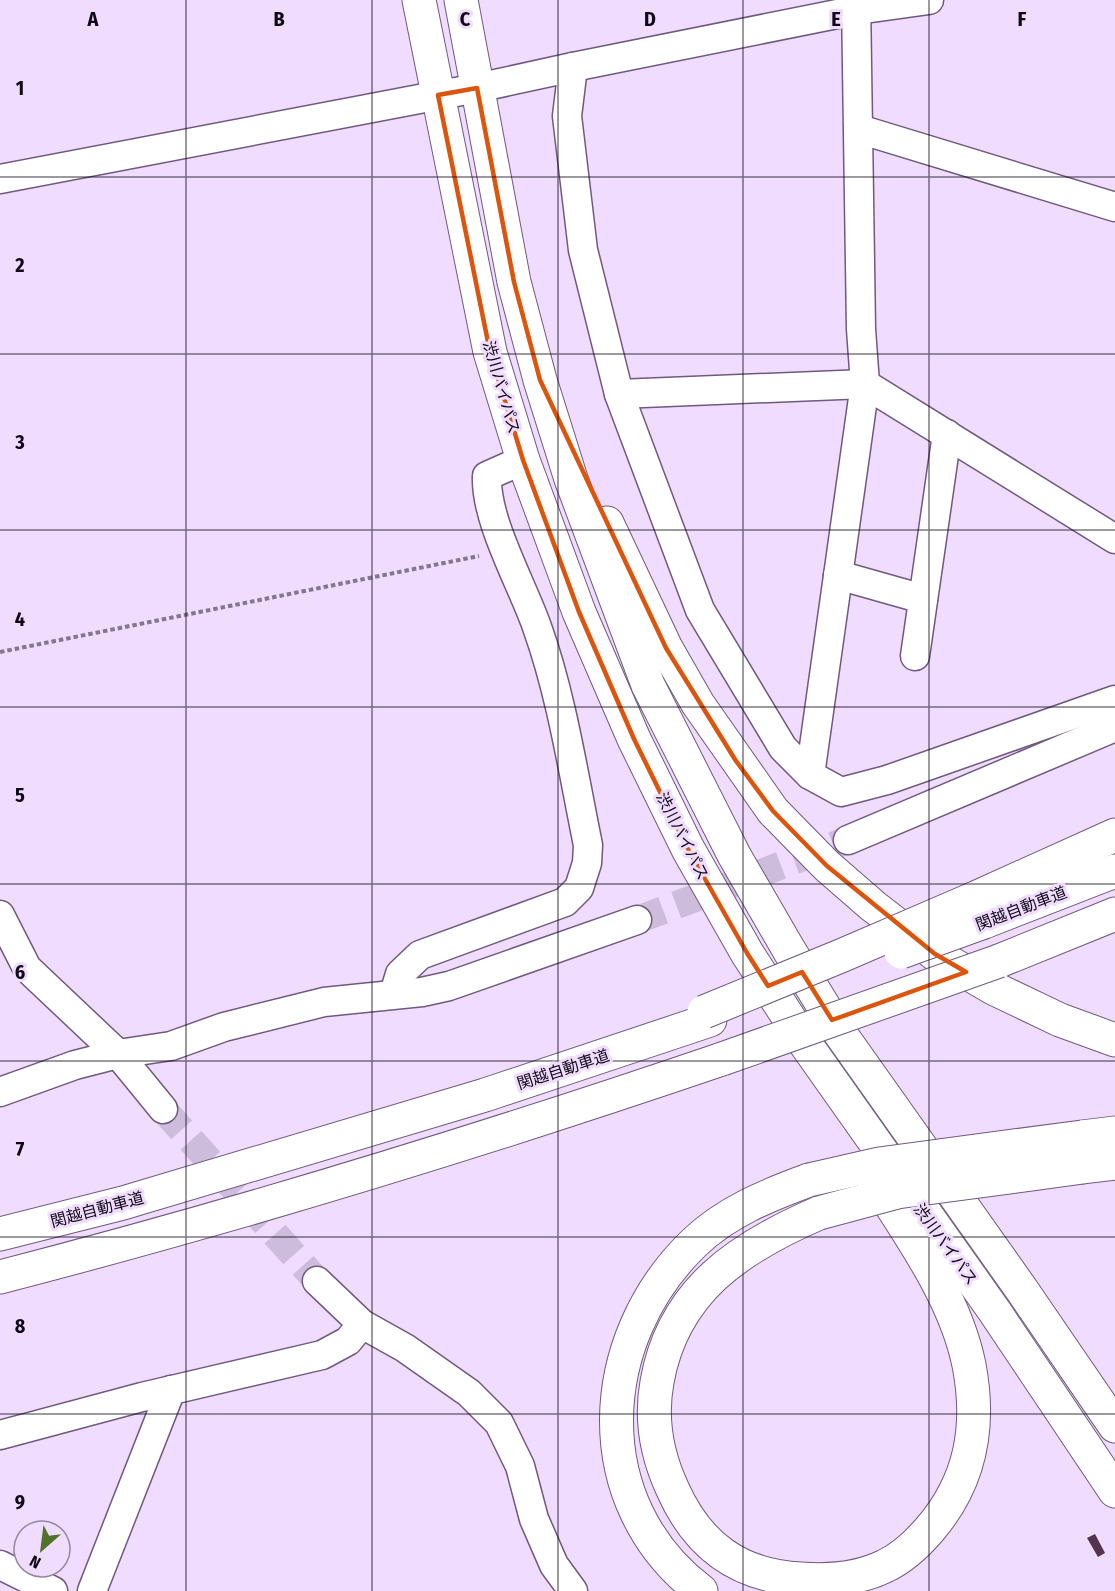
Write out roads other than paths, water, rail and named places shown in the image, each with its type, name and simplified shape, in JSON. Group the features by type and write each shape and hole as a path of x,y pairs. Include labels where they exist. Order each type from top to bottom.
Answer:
{"highway":[{"name":"渋川バイパス","path":"419,0 490,352 523,460 579,612 634,739 687,849 747,953 807,1046 995,1312 1115,1491"},
{"path":"461,0 514,282 540,380 571,479 648,685 734,855 840,1033 1115,1426"},
{"path":"540,380 666,648 698,704 773,811 827,866 873,906 935,954 993,988 1060,1020 1115,1040"},
{"path":"979,910 1115,835"},
{"path":"687,849 735,949 798,1060 934,1275 957,1324 969,1362 975,1401 973,1441 963,1477 945,1511 918,1543 886,1566 857,1576 824,1580 784,1578 745,1567 710,1544 698,1533 680,1506 663,1468 654,1430 655,1396 660,1365 673,1332 692,1301 717,1272 780,1230 819,1213 897,1192 1094,1156 1115,1133"},
{"name":"関越自動車道","path":"0,1234 123,1203 474,1099 612,1053 979,910 1115,871"},
{"path":"0,1277 139,1241 500,1133 722,1059 999,960 1115,914"},
{"path":"701,1591 682,1577 649,1537 628,1495 618,1449 616,1414 624,1355 641,1314 664,1277 694,1242 729,1216 766,1196 809,1180 879,1164 1094,1156"}],"street":[{"path":"0,179 477,88 857,5 929,0"},
{"path":"810,775 865,384 861,329 857,5"},
{"path":"573,67 567,116 583,250 619,394 700,610 783,748 810,775 841,792 887,780 1115,700"},
{"path":"859,129 1115,207"},
{"path":"619,394 865,384 1115,539"},
{"path":"915,656 947,434"},
{"path":"394,994 400,974 420,955 565,902 579,888 587,863 588,845 564,724 551,674 538,628 492,513 486,492 487,476 523,460"},
{"path":"838,575 923,599"},
{"path":"848,840 1115,727"},
{"path":"0,915 27,968 118,1054 163,1108"},
{"path":"0,1092 75,1065 118,1054 171,1046 224,1028 324,1002 422,992 449,986 637,920"},
{"path":"317,1281 362,1324 405,1348 469,1393 499,1424 520,1466 534,1519 554,1565 573,1591"},
{"path":"0,1435 171,1390 322,1355 348,1341 362,1324"},
{"path":"92,1591 171,1390"},
{"path":"0,1564 53,1591"}],"tunnel":[{"path":"637,920 848,840"},
{"path":"163,1109 317,1281"}]}
